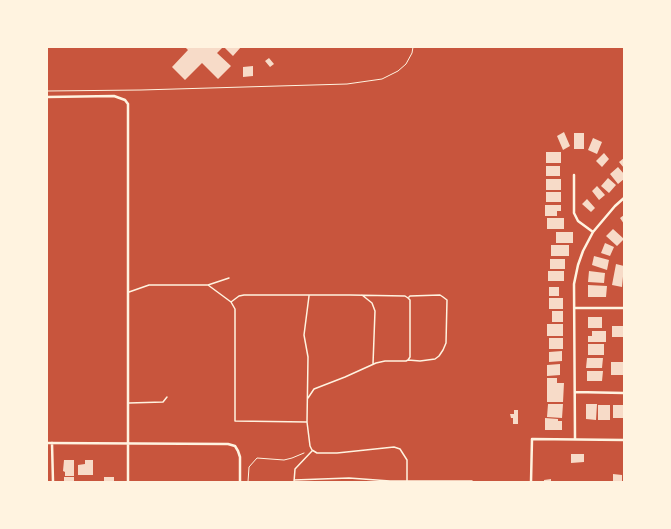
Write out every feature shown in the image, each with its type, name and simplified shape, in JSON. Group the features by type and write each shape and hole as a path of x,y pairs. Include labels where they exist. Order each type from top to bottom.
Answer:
{"street":[{"path":"47,98 114,96 125,100 128,104 128,482"},
{"path":"574,175 574,213 578,221 593,232"},
{"path":"575,439 574,284 583,251 593,232 615,206 624,198"},
{"path":"575,308 624,308"},
{"path":"575,392 624,393"},
{"path":"531,482 532,439 624,440"},
{"path":"47,443 228,444 235,446 240,457 240,482"},
{"path":"52,443 53,482"}],"lane":[{"path":"129,292 149,286 208,285 229,278"},
{"path":"208,285 231,302 235,309 235,421 307,422"},
{"path":"231,302 239,296 244,295 362,295 405,296 408,298 410,296 440,295 447,300 446,343 439,356 435,359 420,361 385,361 373,364 314,389 308,398"},
{"path":"362,295 372,303 375,312 373,364"},
{"path":"309,296 304,336 308,357 307,422 310,446 312,450 317,453 337,453 394,447 400,449 407,460 407,482"},
{"path":"408,298 410,300 410,357 408,360"},
{"path":"129,403 163,402 167,397"},
{"path":"312,450 295,469 294,481 349,478 407,482 472,481"}],"path":[{"path":"47,91 347,84 382,79 398,71 406,64 412,53 413,47"},
{"path":"248,482 249,468 257,458 284,460 312,450"}],"building":[{"path":"185,47 223,47 217,53 231,66 218,79 202,63 185,80 172,67 188,50"},
{"path":"224,47 241,47 233,56"},
{"path":"269,58 274,64 270,67 265,61"},
{"path":"253,66 253,76 243,77 243,67"},
{"path":"564,132 570,146 563,150 557,136"},
{"path":"574,133 584,133 584,149 574,149"},
{"path":"593,138 602,142 597,154 588,150"},
{"path":"546,152 561,152 561,163 546,163"},
{"path":"604,153 609,159 602,167 596,161"},
{"path":"624,158 624,168 619,162"},
{"path":"546,166 560,166 560,176 546,176"},
{"path":"618,167 624,174 624,179 618,184 610,174"},
{"path":"608,178 616,185 609,193 601,186"},
{"path":"546,179 561,179 561,190 546,190"},
{"path":"597,186 605,195 599,200 592,191"},
{"path":"546,192 561,192 561,202 546,202"},
{"path":"587,199 595,208 591,212 582,204"},
{"path":"545,205 561,205 561,211 557,211 557,216 545,216"},
{"path":"624,215 624,224 620,218"},
{"path":"547,218 564,218 564,229 547,229"},
{"path":"613,229 624,239 617,246 606,236"},
{"path":"556,232 573,232 573,243 556,243"},
{"path":"605,243 614,247 610,256 601,253"},
{"path":"551,245 569,245 569,256 551,256"},
{"path":"594,256 609,260 607,270 592,265"},
{"path":"550,259 565,259 565,269 550,269"},
{"path":"616,264 624,266 622,287 612,285"},
{"path":"548,271 564,271 564,281 548,281"},
{"path":"589,271 605,273 604,283 588,282"},
{"path":"588,285 607,286 606,297 588,297"},
{"path":"549,287 559,287 559,296 549,296"},
{"path":"549,298 563,298 563,309 549,309"},
{"path":"552,311 563,311 563,322 552,322"},
{"path":"588,317 602,317 602,328 588,328"},
{"path":"547,324 563,324 563,336 547,336"},
{"path":"612,326 623,326 623,337 612,337"},
{"path":"592,331 606,331 606,342 588,342 588,336 592,336"},
{"path":"549,338 563,338 563,349 549,349"},
{"path":"588,344 604,344 604,355 588,355"},
{"path":"562,351 562,361 549,362 549,352"},
{"path":"587,358 603,358 602,368 586,368"},
{"path":"611,362 623,362 623,375 611,375"},
{"path":"560,364 560,375 547,376 547,365"},
{"path":"587,371 603,371 602,381 587,381"},
{"path":"547,378 557,378 557,383 564,383 563,402 547,402"},
{"path":"548,404 563,404 562,418 547,417"},
{"path":"586,404 597,404 596,420 586,419"},
{"path":"598,405 610,405 610,420 598,420"},
{"path":"613,405 623,405 623,418 613,418"},
{"path":"514,410 518,410 518,424 513,424 513,418 511,418 510,414 514,414"},
{"path":"545,418 558,419 558,421 562,421 562,430 545,430"},
{"path":"571,454 584,454 584,462 571,463"},
{"path":"64,460 74,460 74,476 65,476 65,472 63,471"},
{"path":"85,460 93,460 93,475 78,475 78,465 85,464"},
{"path":"613,474 622,475 622,482 613,482"},
{"path":"64,477 74,477 74,482 64,482"},
{"path":"104,477 114,477 114,482 104,482"},
{"path":"551,479 551,482 544,482 544,480"}]}
